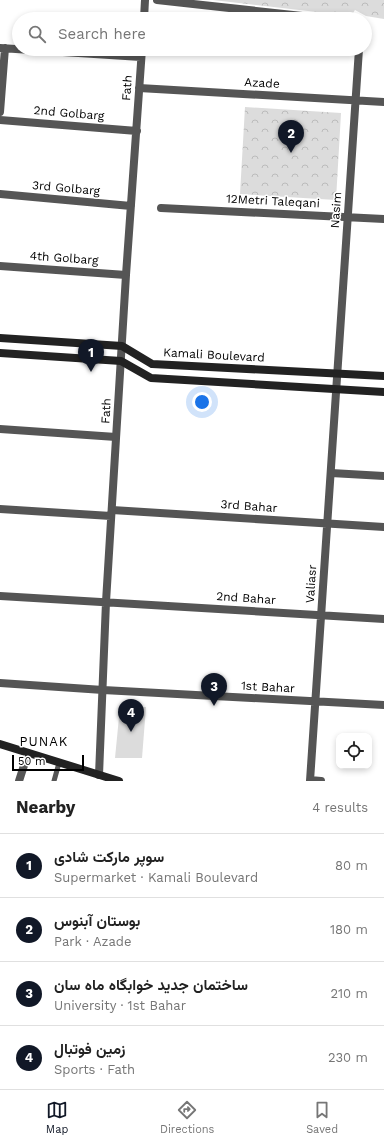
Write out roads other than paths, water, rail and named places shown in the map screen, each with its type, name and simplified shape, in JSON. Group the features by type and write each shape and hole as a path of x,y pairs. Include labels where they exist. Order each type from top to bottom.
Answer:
{"street":[{"path":"144,12 145,0"},
{"path":"157,0 266,12"},
{"path":"0,112 2,48 12,48"},
{"name":"Fath","path":"99,775 111,513 142,56"},
{"name":"Nasim","path":"336,388 358,56"},
{"name":"Azade","path":"139,88 384,102"},
{"name":"2nd Golbarg","path":"0,120 137,131"},
{"name":"3rd Golbarg","path":"0,194 131,206"},
{"name":"12Metri Taleqani","path":"160,208 384,219"},
{"name":"4th Golbarg","path":"0,266 126,275"},
{"name":"Kamali Boulevard","path":"0,338 122,346 152,364 384,376"},
{"path":"0,353 121,361 151,378 384,392"},
{"name":"Valiasr","path":"310,781 336,388"},
{"path":"0,429 116,437"},
{"path":"330,473 384,476"},
{"name":"3rd Bahar","path":"0,509 327,523 384,527"},
{"name":"2nd Bahar","path":"0,596 384,619"},
{"name":"1st Bahar","path":"0,683 384,705"},
{"path":"0,744 119,781"},
{"path":"20,781 28,753"},
{"path":"310,781 322,781"}],"lane":[{"path":"54,781 59,763"}],"place":[{"name":"بوستان آبنوس","path":"291,153"},
{"name":"سوپر مارکت شادی","path":"91,372"},
{"name":"ساختمان جدید خوابگاه ماه سان","path":"214,706"},
{"name":"زمین فوتبال","path":"131,732"}],"district":[{"name":"PUNAK","path":"44,741"}]}
